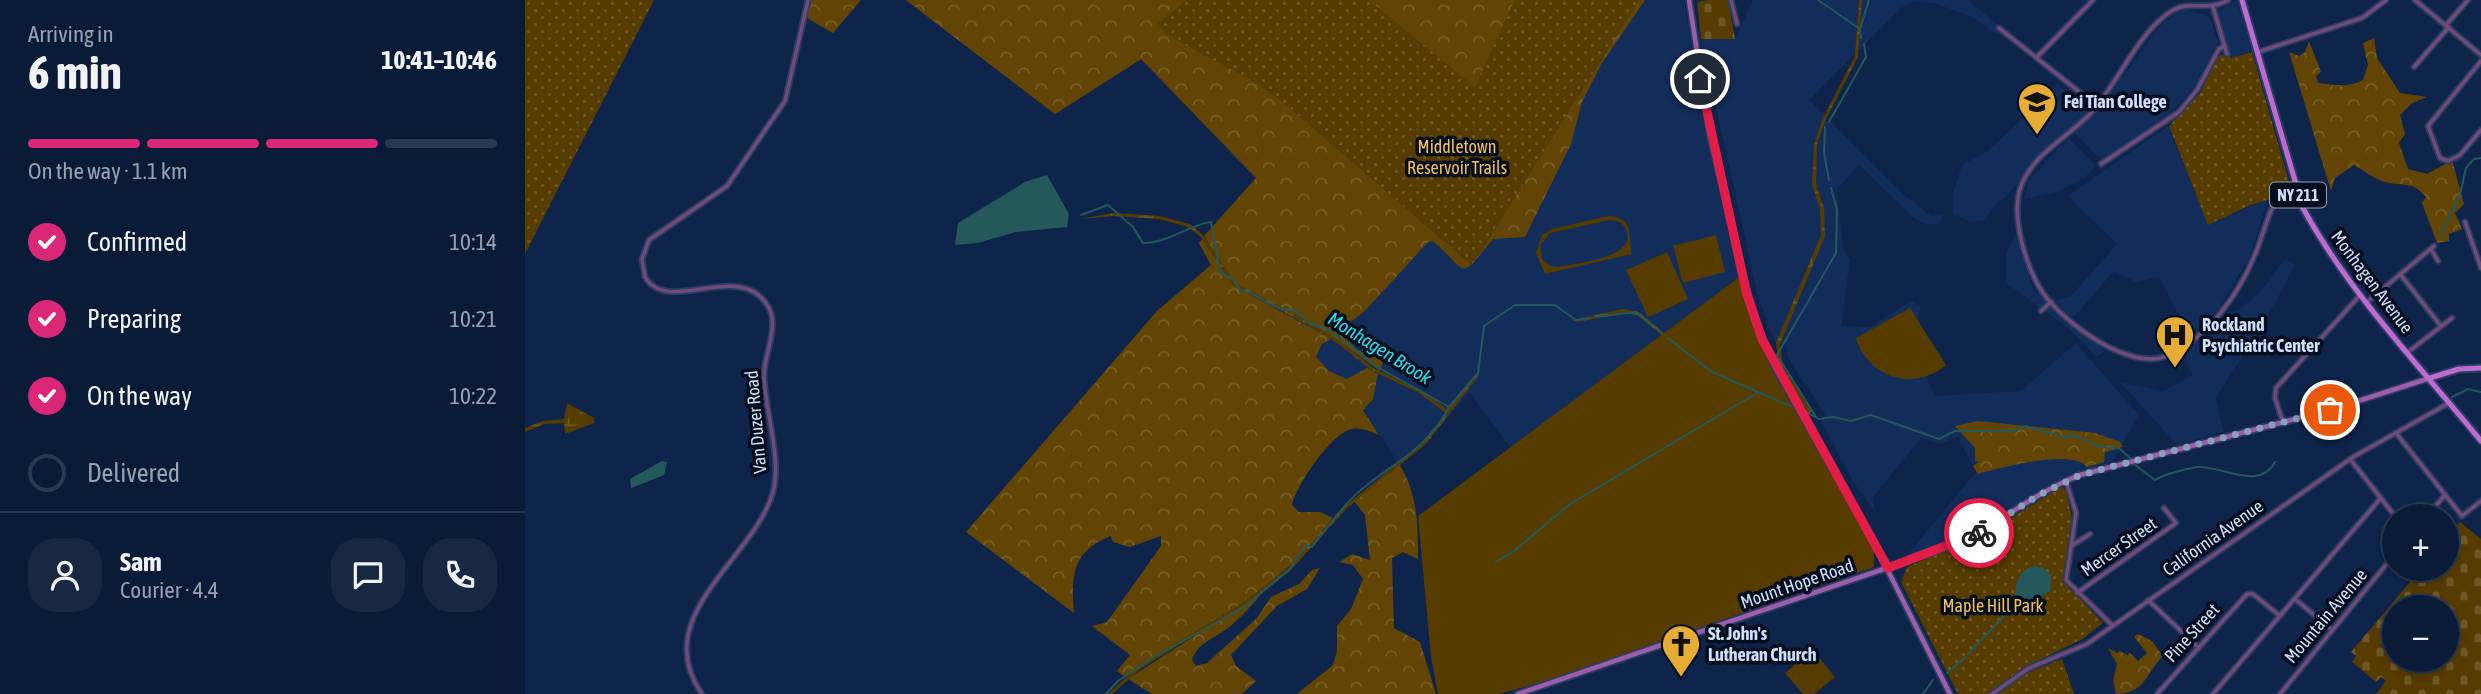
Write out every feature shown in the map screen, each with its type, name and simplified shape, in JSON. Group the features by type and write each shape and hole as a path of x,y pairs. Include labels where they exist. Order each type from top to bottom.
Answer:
{"main road":[{"name":"Monhagen Avenue","path":"2242,0 2303,208 2367,302 2481,441"},
{"path":"2430,378 2460,369 2481,368"}],"street":[{"name":"Van Duzer Road","path":"702,694 692,677 689,653 697,607 761,518 775,480 765,380 772,316 761,298 733,288 715,285 672,294 660,292 645,277 642,259 646,244 656,233 727,186 780,108 789,89 808,0"},
{"path":"1689,0 1710,135 1753,315 1776,369 1888,568 1950,694"},
{"path":"1731,0 1737,24"},
{"path":"2037,57 2093,0"},
{"path":"2228,0 2213,7 2183,5 2166,15 2097,107 2039,160 2019,191 2018,212 2028,257 2038,284 2051,302 2083,330 2119,351 2145,359 2168,356 2203,331 2226,305 2249,268 2275,202"},
{"path":"2258,52 2362,18 2385,0"},
{"path":"2415,0 2481,55"},
{"path":"2414,67 2468,0"},
{"path":"2213,7 2227,54"},
{"path":"1999,28 2097,107"},
{"path":"2101,164 2179,113 2197,90 2219,49 2225,46"},
{"path":"2481,61 2428,126 2440,158 2448,161 2459,155 2481,130"},
{"path":"2465,222 2481,266"},
{"path":"2367,302 2433,248 2438,261"},
{"path":"2400,274 2441,326"},
{"path":"2283,422 2275,398 2276,388 2361,294"},
{"path":"2041,311 2051,302"},
{"path":"2409,352 2452,318"},
{"name":"Mount Hope Road","path":"1518,694 1954,545 2066,481 2283,422 2430,378"},
{"name":"California Avenue","path":"1992,694 2029,668 2076,651 2350,459 2450,403"},
{"path":"2396,433 2462,516 2481,501"},
{"path":"2350,459 2383,504"},
{"path":"2066,481 2075,513 2066,577 2077,593 2112,625"},
{"path":"2437,504 2445,495"},
{"path":"2213,694 2379,500"},
{"name":"Mercer Street","path":"2077,593 2176,523 2164,508"},
{"path":"2071,546 2090,534"},
{"name":"Mountain Avenue","path":"2280,694 2382,569"},
{"name":"Pine Street","path":"2157,694 2250,593 2280,616"},
{"path":"2295,599 2332,629"},
{"path":"2148,600 2199,648"}],"shaded area":[{"path":"1639,0 1684,0 1694,67 1742,275 1511,448 1470,393 1424,444 1399,464 1359,403 1157,311 1211,265 1199,243 1256,178 1244,164 1285,104 1472,265"},
{"path":"1753,0 1968,0 2000,27 1996,33 1972,17 1934,3 1913,2 1901,8 1809,100 1903,194 1931,216 1942,215 1940,224 1927,224 1915,219 1859,165 1836,190 1844,251 1850,259 1841,326 1871,327 1912,300 1921,307 1909,348 1936,396 2021,391 2076,343 2139,415 2109,468 2102,465 2076,475 2002,520 1905,558 1976,472 1958,437 1939,444 1921,438 1873,497 1875,512 1854,483 1822,424 1825,414 1789,360 1785,342 1777,345 1770,331 1757,292 1701,39 1735,39"},
{"path":"2236,0 2252,51 2231,58 2217,13"},
{"path":"2186,10 2204,14 2210,19 2218,42 2194,87 2167,116 2103,162 2075,133 2108,97 2159,27 2176,12"},
{"name":"Fei Tian College","path":"2057,84 2090,112 2044,154 2005,198 1998,201 1984,220 1970,222 1953,214 1954,191 1962,165 1988,151 2026,115 2023,111"},
{"path":"2168,126 2208,224 2268,199 2250,256 2220,307 2190,337 2159,277 2136,282 2114,271 2073,318 2054,301 2070,297 2117,244 2068,196"},
{"path":"2068,138 2096,166 2084,178 2057,192 2024,199 2029,181"},
{"path":"1047,175 1069,214 1067,227 1016,232 978,243 955,245 958,223 1025,182"},
{"path":"2015,235 2033,289 2067,324 2106,350 2097,357 2067,327 2006,283 2006,254"},
{"path":"2285,259 2295,265 2266,320 2216,397 2223,432 2177,445 2120,382 2163,391 2193,375 2182,352 2205,336 2227,312 2236,311 2259,294"},
{"path":"662,461 667,462 664,475 631,488 630,479"},
{"path":"2035,566 2044,568 2051,575 2050,591 2037,599 2015,602 2021,574"}],"green space":[{"path":"525,0 654,0 525,254"},
{"path":"809,0 861,0 833,33 805,17"},
{"name":"Middletown Reservoir Trails","path":"906,0 1639,0 1472,265 1285,104 1218,137 1141,59 1055,114"},
{"path":"906,0 1187,0 1158,23 1165,34 1253,81 1285,104 1471,264 1462,268 1433,241 1428,242 1364,312 1347,324 1344,331 1355,348 1384,359 1380,371 1333,337 1235,283 1204,236 1256,178 1141,59 1055,114"},
{"name":"Middletown Reservoir Trails","path":"1369,0 1515,0 1475,87"},
{"path":"1639,0 1645,0 1602,63 1582,102 1571,144 1525,237 1493,239 1474,261"},
{"path":"1728,0 1735,39 1701,39 1697,2"},
{"path":"1859,0 1862,0 1858,57 1825,121 1817,144 1816,184 1824,208 1825,236 1780,344 1783,367 1812,411 1809,414 1793,410 1700,367 1637,315 1624,313 1577,322 1573,320 1623,309 1639,312 1702,365 1794,407 1807,410 1780,369 1776,343 1821,235 1820,209 1812,184 1814,144 1822,120 1855,56"},
{"path":"2374,38 2377,58 2400,93 2427,97 2412,103 2400,115 2405,134 2399,143 2408,169 2427,174 2452,160 2464,204 2455,213 2462,229 2449,234 2449,241 2437,243 2422,203 2426,197 2412,186 2381,181 2354,165 2335,178 2331,191 2289,52 2299,56 2305,52 2309,41 2321,72 2316,76 2318,83 2352,84 2363,80 2368,65 2363,43"},
{"path":"2229,52 2231,58 2252,52 2292,192 2248,206 2208,225 2169,126 2201,92 2217,57"},
{"path":"1113,213 1160,216 1190,224 1203,235 1235,283 1304,319 1342,343 1373,368 1421,390 1446,409 1480,370 1477,378 1426,444 1347,508 1290,571 1246,604 1143,667 1112,694 1108,694 1141,664 1244,602 1288,568 1345,506 1417,448 1447,414 1419,393 1371,370 1340,345 1302,322 1233,285 1201,237 1188,227 1159,219 1113,216 1080,219"},
{"path":"1608,216 1617,217 1623,220 1629,229 1632,254 1545,274 1536,253 1542,235 1552,229","holes":["1610,220 1623,225 1627,232 1627,241 1614,253 1603,258 1559,267 1550,266 1542,259 1540,245 1550,233"]},
{"path":"1716,235 1725,272 1683,283 1673,246"},
{"path":"1202,239 1233,285 1331,339 1322,344 1316,357 1329,371 1347,379 1367,368 1378,374 1373,399 1363,410 1379,435 1359,429 1344,432 1325,449 1307,473 1292,505 1299,512 1320,512 1333,518 1301,556 1244,602 1125,677 1117,671 1130,655 1092,626 1107,622 1161,546 1161,536 1130,547 1113,542 1111,536 1088,549 1081,557 1074,576 1074,613 966,532 1157,311 1211,265 1199,243"},
{"path":"1667,252 1688,299 1648,317 1626,270"},
{"path":"1742,275 1766,347 1874,546 1874,567 1550,680 1499,694 1438,694 1431,657 1418,516"},
{"path":"1910,308 1946,365 1920,378 1893,377 1871,363 1856,338"},
{"path":"567,403 594,418 594,423 565,434 564,423 544,424 525,432 525,428 543,421 564,419"},
{"path":"1978,421 2095,433 2120,442 2123,447 2105,452 2104,462 2087,467 2066,459 2051,459 1978,474 1973,466 1979,462 1975,461 1975,448 1955,426"},
{"path":"1399,464 1413,498 1418,559 1403,552 1392,558 1394,628 1420,642 1436,694 1297,694 1333,665 1337,651 1337,626 1351,609 1363,579 1353,565 1339,562 1352,554 1370,560 1365,515 1354,501"},
{"name":"Maple Hill Park","path":"2061,487 2066,490 2072,518 2063,580 2103,623 2081,640 2026,666 1988,694 1958,694 1901,582 1907,567 1986,533"},
{"path":"2460,522 2481,539 2481,694 2376,694 2386,681 2381,677 2376,682 2352,662 2356,656 2351,652 2382,615 2382,672 2459,672 2459,595 2399,595 2411,581 2459,581"},
{"path":"1320,568 1307,589 1277,606 1231,655 1236,666 1256,681 1242,694 1152,694 1128,679 1262,592 1232,625 1207,641 1194,654 1192,660 1196,666 1207,663 1257,618 1271,597 1299,584 1312,570"},
{"path":"2138,634 2152,641 2163,656 2139,687 2116,694 2113,680 2117,664 2108,648 2117,653 2130,653 2138,661 2147,653 2134,637"},
{"path":"1813,650 1835,677 1814,694 1803,694 1785,673"},
{"name":"Maple Hill Park","path":"2062,659 2074,694 1995,694 2021,675"}],"waterway":[{"path":"1818,0 1860,29"},
{"path":"1861,38 1860,29 1869,0"},
{"path":"1829,122 1866,57 1864,44"},
{"path":"1825,127 1824,153 1829,180"},
{"path":"2440,236 2460,195 2466,168 2474,159 2481,158"},
{"path":"1816,417 1777,355 1836,253 1837,210 1831,188"},
{"name":"Monhagen Brook","path":"1081,215 1108,205 1133,227 1143,243 1161,240 1211,222 1220,273 1232,278 1240,290 1280,308 1294,310 1311,324 1331,331 1379,368 1449,407 1478,373 1484,326 1515,305 1555,305 1576,320 1590,318"},
{"name":"Monhagen Brook","path":"1596,317 1636,312 1662,333"},
{"name":"Monhagen Brook","path":"1668,338 1712,372 1790,406"},
{"path":"2452,397 2468,389 2481,392"},
{"path":"1496,562 1514,551 1570,504 1757,393"},
{"path":"1106,694 1118,681 1152,658 1244,607 1289,570 1305,546 1312,547 1352,499 1422,443 1449,408"},
{"name":"Monhagen Brook","path":"1810,414 1819,419 1833,417 1851,421 1871,415 1939,439 1955,431 2014,431 2025,426 2067,438 2071,434 2100,447 2119,448 2130,458"},
{"name":"Monhagen Brook","path":"2135,465 2155,480 2197,467 2239,475 2260,475 2268,471 2275,462"},
{"path":"1968,654 2004,616"},
{"path":"1947,673 1966,657"},
{"path":"1923,694 1933,680"}],"way so far":[{"path":"1979,533 2039,495 2080,475 2330,410"}],"place":[{"name":"Fei Tian College","path":"2037,136"},
{"name":"Rockland Psychiatric Center","path":"2175,369"},
{"name":"St. John's Lutheran Church","path":"1681,678"}],"route":[{"path":"1700,79 1710,135 1746,291 1762,339 1776,369 1888,568 1954,545 1979,533"}]}
